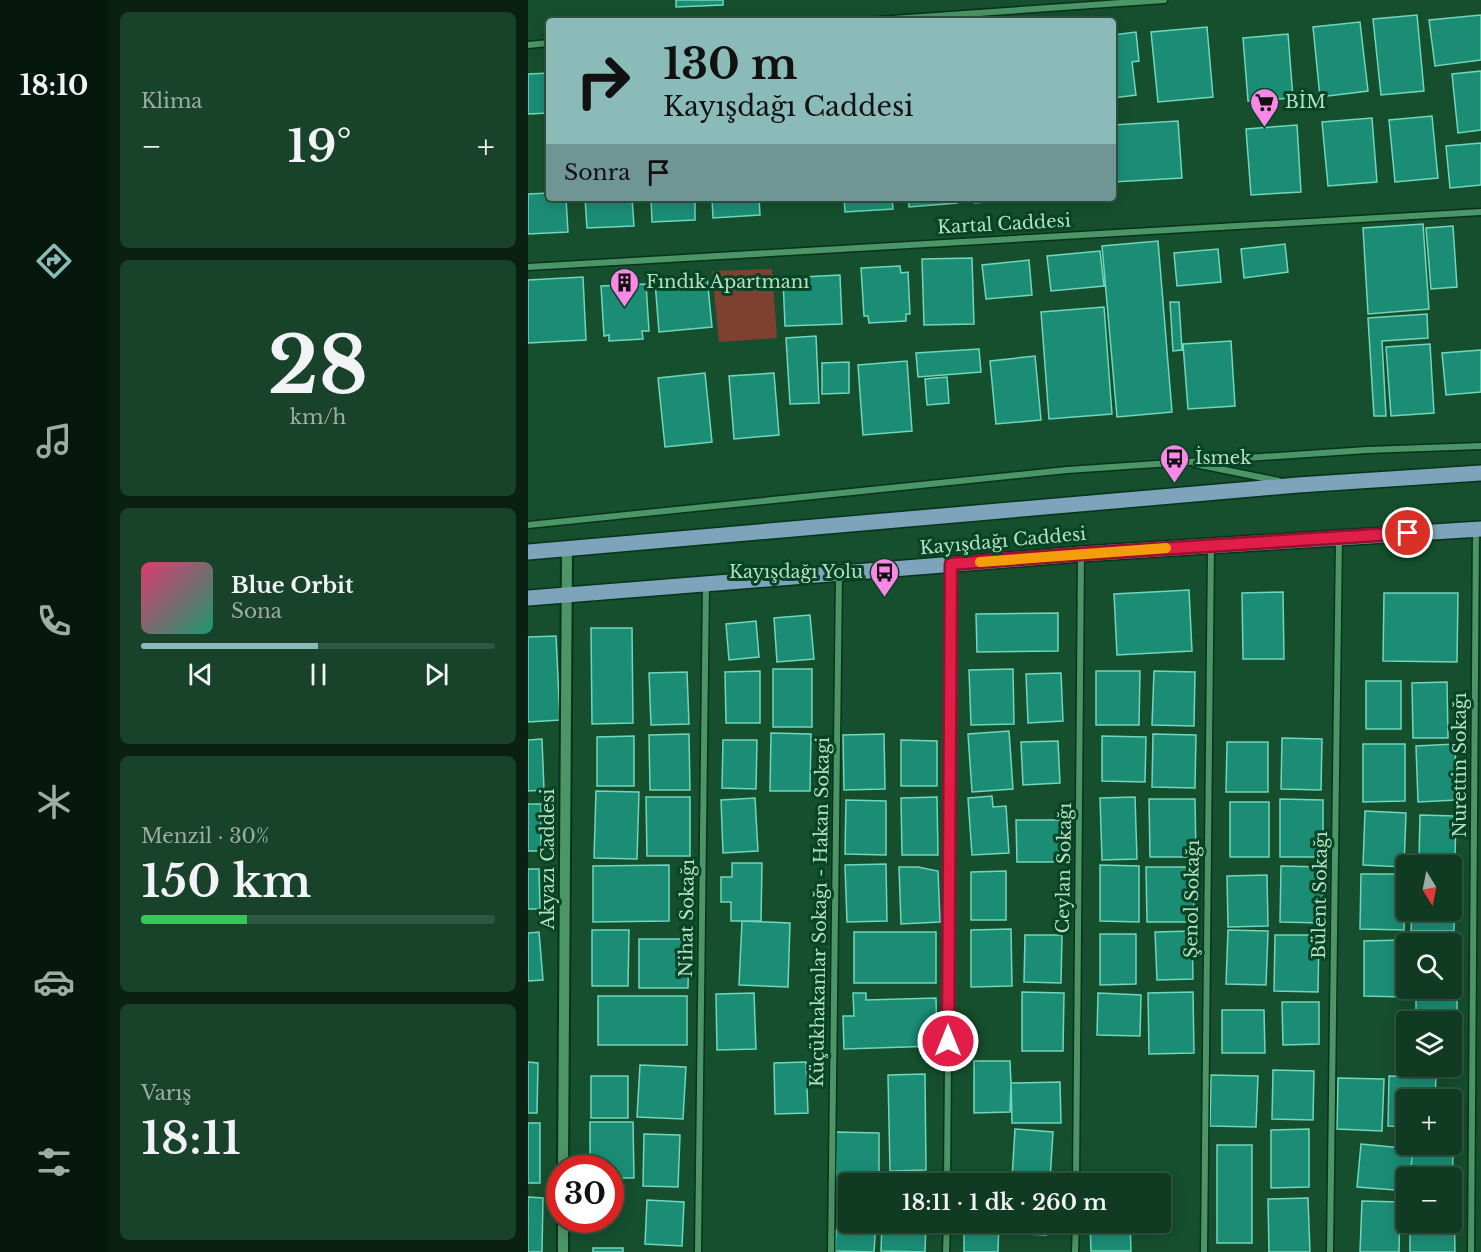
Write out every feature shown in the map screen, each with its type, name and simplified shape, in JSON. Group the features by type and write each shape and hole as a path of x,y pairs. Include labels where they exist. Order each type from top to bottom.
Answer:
{"main road":[{"name":"Kayışdağı Caddesi","path":"528,552 1298,485 1481,473"},
{"name":"Kayışdağı Caddesi","path":"528,598 1081,554 1479,529"}],"street":[{"path":"907,18 1164,0"},
{"path":"528,45 546,43"},
{"name":"Kartal Caddesi","path":"528,267 1481,212"},
{"path":"528,525 1067,470 1367,450 1481,446"},
{"name":"Kayışdağı Caddesi","path":"1186,462 1298,485"},
{"name":"Nurettin Sokağı","path":"1471,1252 1479,529"},
{"name":"Bülent Sokağı","path":"1330,1252 1339,538"},
{"name":"Şenol Sokağı","path":"1204,1252 1211,546"},
{"name":"Akyazı Caddesi","path":"563,1155 567,550"},
{"name":"Ceylan Sokağı","path":"1076,1173 1081,554"},
{"path":"947,1173 951,564"},
{"name":"Küçükhakanlar Sokağı - Hakan Sokagi","path":"831,1252 838,573"},
{"name":"Nihat Sokağı","path":"698,1252 706,584"},
{"path":"562,1252 563,1233"},
{"path":"946,1252 947,1233"},
{"path":"1075,1252 1076,1233"}],"shaded area":[{"path":"772,269 777,338 719,342 712,271"}],"building":[{"path":"676,0 723,0 723,5 676,7"},
{"path":"1417,15 1424,91 1381,95 1373,19"},
{"path":"1481,15 1481,60 1435,66 1429,20"},
{"path":"1360,22 1368,91 1320,97 1313,27"},
{"path":"1207,27 1213,97 1158,102 1151,32"},
{"path":"1136,32 1139,61 1132,62 1136,95 1116,98 1116,35"},
{"path":"1288,34 1293,98 1248,101 1243,38"},
{"path":"1481,71 1481,130 1458,133 1452,74"},
{"path":"546,73 546,113 528,114 528,74"},
{"path":"1432,116 1438,178 1395,182 1389,120"},
{"path":"1372,118 1377,182 1328,186 1322,122"},
{"path":"1178,121 1182,178 1116,182 1116,125"},
{"path":"1297,125 1301,192 1251,195 1246,129"},
{"path":"1481,143 1481,185 1450,188 1446,146"},
{"path":"546,193 546,201 566,201 568,232 528,234 528,194"},
{"path":"585,201 632,201 634,226 587,228"},
{"path":"651,201 695,201 695,220 652,222"},
{"path":"712,201 759,201 760,215 713,218"},
{"path":"844,201 892,201 893,209 845,212"},
{"path":"908,201 957,201 957,203 909,207"},
{"path":"975,201 998,201 975,203"},
{"path":"1423,224 1429,309 1368,314 1363,228"},
{"path":"1453,226 1457,287 1431,289 1426,228"},
{"path":"1158,241 1172,412 1117,417 1102,246"},
{"path":"1285,244 1288,272 1244,278 1241,249"},
{"path":"1218,249 1221,282 1177,286 1174,253"},
{"path":"1100,251 1104,286 1051,291 1047,256"},
{"path":"972,258 974,324 924,325 922,259"},
{"path":"1029,260 1032,295 986,299 982,265"},
{"path":"900,266 901,273 908,272 910,314 906,314 906,321 869,323 868,316 864,316 861,268"},
{"path":"840,275 842,324 785,326 783,278"},
{"path":"583,277 586,340 528,343 528,280"},
{"path":"707,277 712,327 659,332 655,282"},
{"name":"Fındık Apartmanı","path":"646,284 649,331 642,331 643,339 609,341 609,335 604,336 601,286"},
{"path":"1170,302 1179,302 1182,350 1173,351"},
{"path":"1104,307 1112,414 1049,419 1041,312"},
{"path":"1427,314 1428,338 1382,341 1386,416 1374,416 1368,318"},
{"path":"816,336 819,403 790,404 786,338"},
{"path":"1231,341 1235,406 1188,409 1183,344"},
{"path":"1430,344 1434,413 1391,416 1386,347"},
{"path":"979,349 981,372 918,377 916,353"},
{"path":"1481,350 1481,392 1446,395 1442,353"},
{"path":"1035,356 1041,420 996,424 990,361"},
{"path":"907,361 912,431 863,435 858,365"},
{"path":"849,362 849,393 822,394 822,363"},
{"path":"705,373 712,442 665,447 658,378"},
{"path":"774,373 779,435 734,439 729,376"},
{"path":"947,377 949,403 927,405 925,379"},
{"path":"1189,590 1192,651 1117,655 1114,594"},
{"path":"1283,592 1284,659 1243,659 1242,593"},
{"path":"1384,593 1458,593 1457,662 1383,661"},
{"path":"1058,613 1058,651 977,652 976,614"},
{"path":"810,615 814,659 777,662 774,618"},
{"path":"756,621 759,657 729,660 726,624"},
{"path":"591,628 632,628 633,723 592,724"},
{"path":"556,636 560,720 528,722 528,637"},
{"path":"773,669 812,669 812,727 773,727"},
{"path":"1013,669 1014,724 971,725 969,670"},
{"path":"760,671 760,723 726,723 725,672"},
{"path":"1096,671 1140,671 1139,725 1096,725"},
{"path":"1154,671 1195,672 1194,726 1152,725"},
{"path":"687,672 689,724 651,725 649,673"},
{"path":"1061,673 1063,721 1028,723 1026,674"},
{"path":"1366,681 1401,681 1401,729 1366,729"},
{"path":"1447,682 1448,738 1413,738 1412,683"},
{"path":"1009,731 1013,789 972,792 968,734"},
{"path":"771,733 811,734 810,791 770,791"},
{"path":"689,734 690,790 650,790 649,735"},
{"path":"884,734 885,789 844,790 843,735"},
{"path":"1153,734 1196,735 1195,788 1152,787"},
{"path":"634,736 634,786 597,786 597,737"},
{"path":"1102,736 1146,737 1145,782 1102,781"},
{"path":"1282,738 1322,739 1321,790 1281,789"},
{"path":"542,739 544,790 528,791 528,740"},
{"path":"723,740 757,740 756,789 722,788"},
{"path":"901,740 937,741 937,786 901,786"},
{"path":"1058,741 1060,783 1023,785 1021,742"},
{"path":"1227,742 1268,742 1268,792 1226,792"},
{"path":"1363,744 1405,744 1405,801 1363,802"},
{"path":"1455,744 1457,800 1418,802 1416,746"},
{"path":"596,791 639,792 637,859 594,858"},
{"path":"992,796 993,807 1006,806 1009,853 972,855 968,798"},
{"path":"646,797 690,797 690,856 647,856"},
{"path":"937,797 938,855 902,855 901,798"},
{"path":"1135,797 1137,859 1102,860 1100,798"},
{"path":"755,798 758,851 723,853 721,800"},
{"path":"1149,799 1195,799 1196,857 1150,857"},
{"path":"1280,799 1323,800 1323,857 1280,857"},
{"path":"846,800 886,801 886,855 845,854"},
{"path":"1230,802 1269,802 1269,857 1230,857"},
{"path":"528,804 541,804 541,851 528,851"},
{"path":"1365,811 1406,813 1404,855 1396,855 1396,867 1363,865"},
{"path":"1420,815 1456,816 1455,855 1419,855"},
{"path":"1016,820 1061,820 1061,862 1017,862"},
{"path":"732,863 762,863 761,921 731,921 731,902 721,902 721,877 732,877"},
{"path":"886,864 887,921 847,922 845,865"},
{"path":"669,865 669,921 593,922 593,866"},
{"path":"1100,865 1139,866 1139,922 1100,921"},
{"path":"1281,866 1323,867 1322,923 1280,922"},
{"path":"899,867 918,867 938,871 940,922 901,924"},
{"path":"1146,867 1193,867 1194,922 1147,922"},
{"path":"528,869 539,869 540,909 528,909"},
{"path":"1006,871 1006,920 971,920 971,872"},
{"path":"1361,874 1396,874 1396,921 1404,921 1404,930 1360,929"},
{"path":"1267,875 1268,926 1228,927 1227,876"},
{"path":"742,921 790,923 788,987 739,985"},
{"path":"1411,921 1454,921 1454,931 1411,931"},
{"path":"1011,929 1012,986 971,987 971,930"},
{"path":"592,930 629,930 628,986 592,986"},
{"path":"1228,930 1268,931 1266,985 1226,984"},
{"path":"1192,931 1193,979 1157,980 1155,932"},
{"path":"539,932 543,980 528,981 528,933"},
{"path":"854,932 936,932 936,983 854,983"},
{"path":"1100,934 1136,934 1136,984 1100,985"},
{"path":"1025,935 1062,935 1061,983 1024,982"},
{"path":"1275,935 1319,935 1318,992 1274,991"},
{"path":"639,939 689,939 688,988 639,988"},
{"path":"1396,940 1396,997 1364,996 1364,941"},
{"path":"1022,992 1064,993 1063,1051 1022,1051"},
{"path":"1193,992 1194,1053 1149,1054 1148,993"},
{"path":"754,993 756,1049 717,1050 716,994"},
{"path":"853,993 866,993 866,1000 936,998 937,1046 844,1049 843,1016 854,1016"},
{"path":"1098,993 1141,995 1140,1036 1097,1035"},
{"path":"598,996 687,996 687,1045 598,1045"},
{"path":"1457,999 1457,1011 1416,1011 1416,1000"},
{"path":"1282,1002 1319,1002 1319,1044 1283,1045"},
{"path":"1222,1010 1264,1010 1265,1053 1222,1053"},
{"path":"974,1061 1010,1061 1010,1112 974,1113"},
{"path":"528,1062 538,1063 537,1113 528,1113"},
{"path":"806,1062 808,1113 775,1114 774,1063"},
{"path":"640,1065 686,1067 683,1119 637,1117"},
{"path":"1273,1070 1314,1071 1313,1120 1272,1119"},
{"path":"925,1074 926,1170 890,1171 888,1075"},
{"path":"1211,1075 1258,1076 1256,1127 1210,1126"},
{"path":"591,1076 628,1076 628,1118 591,1118"},
{"path":"1389,1076 1436,1077 1435,1089 1396,1089 1396,1126 1388,1126"},
{"path":"1338,1078 1384,1079 1382,1131 1337,1129"},
{"path":"1060,1082 1061,1123 1012,1123 1011,1083"},
{"path":"590,1122 633,1122 634,1178 624,1178 624,1155 590,1155"},
{"path":"528,1123 540,1123 540,1183 528,1183"},
{"path":"1015,1129 1053,1132 1050,1173 1012,1173"},
{"path":"1309,1129 1309,1187 1271,1188 1271,1130"},
{"path":"836,1132 879,1133 879,1173 838,1173 838,1186 836,1186"},
{"path":"644,1134 680,1135 678,1187 643,1186"},
{"path":"1361,1144 1396,1147 1396,1155 1412,1155 1411,1167 1396,1167 1396,1190 1357,1187"},
{"path":"1217,1145 1252,1145 1252,1243 1217,1243"},
{"path":"1412,1155 1453,1155 1453,1167 1411,1167"},
{"path":"528,1197 543,1198 542,1252 528,1252"},
{"path":"838,1197 838,1233 875,1233 874,1252 835,1251"},
{"path":"1308,1198 1310,1252 1269,1252 1268,1199"},
{"path":"647,1200 684,1202 682,1246 645,1244"},
{"path":"1362,1201 1396,1202 1396,1233 1399,1233 1399,1252 1360,1252"},
{"path":"882,1233 926,1233 925,1252 881,1251"},
{"path":"964,1233 999,1233 998,1252 964,1252"},
{"path":"1009,1233 1046,1233 1046,1235"},
{"path":"1090,1233 1130,1233 1131,1251 1091,1251"},
{"path":"1410,1233 1455,1233 1455,1252 1410,1252"},
{"path":"593,1248 623,1248 623,1252 593,1252"}],"slow traffic":[{"path":"980,562 1166,548"}],"place":[{"name":"BİM","path":"1264,128"},
{"name":"Fındık Apartmanı","path":"625,308"},
{"name":"İsmek","path":"1174,484"},
{"name":"Kayışdağı Yolu","path":"884,598"}],"route":[{"path":"948,1041 951,564 1408,533"}]}
